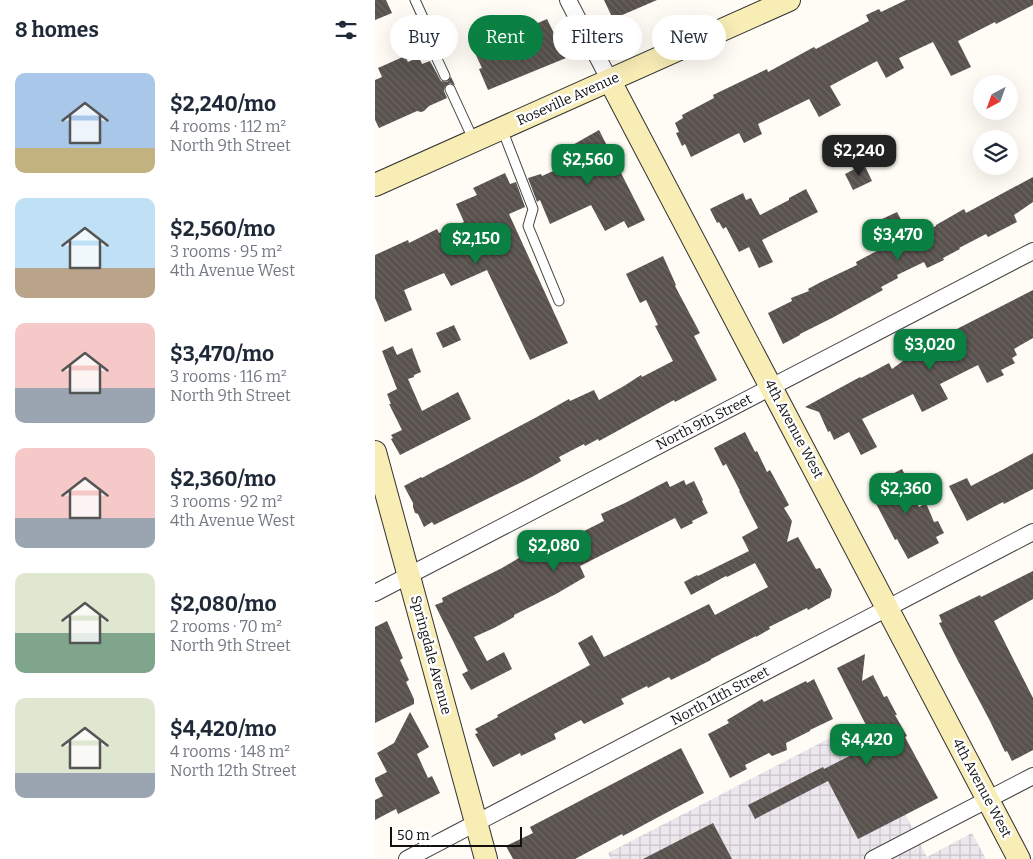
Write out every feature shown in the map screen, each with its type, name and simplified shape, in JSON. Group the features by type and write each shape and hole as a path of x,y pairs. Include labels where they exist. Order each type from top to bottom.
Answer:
{"street":[{"name":"4th Avenue West","path":"568,0 1019,859"},
{"name":"Roseville Avenue","path":"375,185 789,0"},
{"name":"North 9th Street","path":"375,592 1033,251"},
{"name":"Springdale Avenue","path":"375,452 486,859"},
{"name":"North 11th Street","path":"407,859 1033,532"},
{"path":"873,859 1033,776"}],"lane":[{"path":"415,0 426,24 431,46 445,76"},
{"path":"451,89 474,141"},
{"path":"502,129 533,209 529,226 559,301"}],"shaded area":[{"path":"859,723 927,857 972,833 986,859 611,859 608,853"}],"building":[{"path":"375,0 386,0 392,13 375,20"},
{"path":"604,0 657,0 622,15 611,15"},
{"path":"906,0 1033,0 1033,5 958,41 971,67 951,76 933,42 899,58 904,68 886,78 877,61 830,86 841,105 819,117 809,99 758,124 762,134 744,143 739,133 691,157 685,144 682,146 676,133 679,132 675,123 683,118 682,115 714,98 713,95 767,69 768,72 814,47 816,49 869,21 866,15 879,9 881,12"},
{"path":"547,19 553,31 553,60 561,60 488,90 479,69 482,68 478,60 543,60 543,21"},
{"path":"396,60 407,60 408,62 420,60 422,64 430,61 441,81 447,82 451,77 455,85 450,83 445,86 444,91 447,98 429,106 424,111 417,111 379,128 375,120 375,80 382,77 378,68"},
{"path":"599,130 645,220 628,228 624,221 605,231 591,205 550,224 540,200 537,202 528,178 541,174 542,176 569,164 562,151"},
{"path":"864,164 872,181 853,190 845,174"},
{"path":"505,173 510,184 516,182 525,207 509,214 568,343 530,360 487,270 451,286 444,273 404,290 412,310 385,322 375,298 375,255 408,240 409,243 437,229 439,233 464,222 456,204 477,195 473,188"},
{"path":"1033,177 1033,202 1014,215 1017,222 988,237 986,234 959,248 943,258 944,260 927,268 924,262 897,275 898,278 881,287 883,290 783,344 768,313 792,301 791,298 809,291 808,289 857,265 856,262 892,243 880,220 897,212 911,238 964,209 966,213"},
{"path":"806,189 818,212 762,240 773,262 759,268 749,247 739,252 726,227 723,229 719,222 717,223 710,209 743,193 746,200 751,198 760,215"},
{"path":"663,256 675,286 700,333 694,336 717,380 675,402 674,400 599,441 598,439 585,446 584,444 559,457 561,461 530,478 434,525 432,522 424,527 418,514 415,513 413,503 404,486 569,399 570,401 594,390 599,400 641,375 642,377 673,361 655,326 658,325 646,300 640,303 626,274"},
{"path":"1033,290 1033,338 1014,349 1017,355 1012,358 1015,363 1001,370 1004,375 987,383 978,365 940,384 948,399 922,412 913,394 862,419 877,447 861,455 849,432 834,440 830,431 828,432 819,412 805,407 889,363 892,369 907,358 925,351 924,349 949,337 947,334"},
{"path":"454,325 461,340 443,348 436,333"},
{"path":"393,346 397,355 412,348 421,372 408,379 422,411 458,392 471,419 400,455 391,439 393,438 391,435 402,430 389,404 391,404 387,394 397,389 382,351"},
{"path":"745,432 767,472 770,470 789,505 784,508 792,521 787,542 798,537 816,569 820,568 832,590 830,598 769,627 770,629 756,637 671,680 669,677 621,699 624,704 584,724 581,720 554,734 556,739 521,756 520,753 493,767 475,734 478,733 475,729 498,717 497,715 590,665 578,643 592,635 604,657 709,604 715,615 768,587 755,563 691,595 684,582 749,551 742,537 758,528 726,464 723,466 714,448"},
{"path":"1033,453 1033,489 967,521 949,486 967,478 971,486"},
{"path":"902,469 908,481 906,482 919,507 926,503 934,522 938,521 944,533 936,537 939,543 908,559 897,539 895,540 870,492 876,489 873,484"},
{"path":"684,480 686,485 694,481 708,513 681,529 675,518 580,566 585,577 514,615 514,617 494,628 474,637 487,661 504,652 512,669 471,690 462,674 468,671 435,605 443,602 442,598 502,568 529,552 539,549 564,534 567,540 604,521 601,514 667,481 670,487"},
{"path":"1033,571 1033,599 994,621 1033,698 1033,750 1012,761 1007,751 1005,752 939,623 942,622 939,615 980,595 981,597"},
{"path":"387,621 403,658 400,660 409,680 406,682 414,699 414,704 375,723 375,627"},
{"path":"865,654 862,681 873,675 884,697 887,696 907,736 905,737 938,798 858,839 827,779 828,781 755,819 748,805 875,743 837,668"},
{"path":"814,679 833,719 786,743 787,750 772,756 769,753 745,765 747,769 730,778 708,734 729,723 727,720 762,699 764,702 806,681 807,683"},
{"path":"410,712 429,747 417,754 428,778 432,776 440,793 398,814 396,809 375,820 375,800 383,796 375,778 387,772 377,753 394,743"},
{"path":"681,748 704,793 575,859 513,859 506,846 533,833 530,827"},
{"path":"713,823 732,859 643,859"}]}
